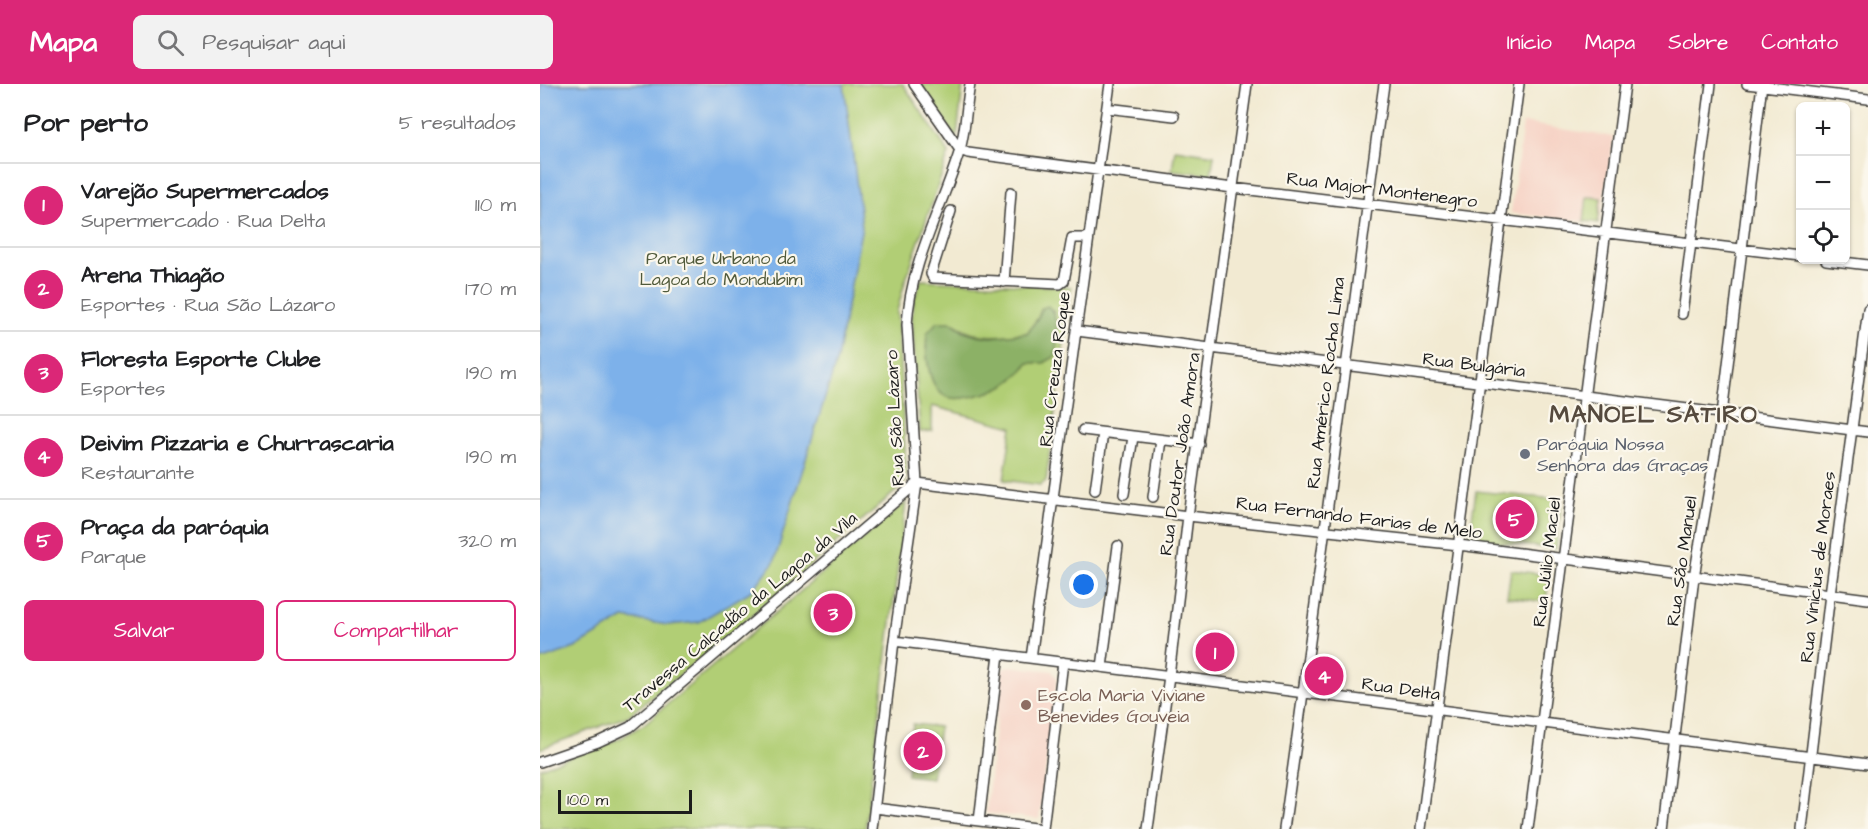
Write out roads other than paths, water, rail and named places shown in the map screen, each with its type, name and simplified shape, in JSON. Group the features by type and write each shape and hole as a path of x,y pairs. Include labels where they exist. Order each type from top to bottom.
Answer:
{"street":[{"path":"914,84 960,150"},
{"name":"Rua São Lázaro","path":"872,829 894,641 916,483 907,325 908,303 913,278 960,150 970,84"},
{"name":"Rua Creuza Roque","path":"1031,658 1055,499 1110,84"},
{"name":"Rua Doutor João Amora","path":"1148,829 1247,84"},
{"name":"Rua Américo Rocha Lima","path":"1284,829 1384,84"},
{"path":"1421,829 1519,84"},
{"name":"Rua Júlio Maciel","path":"1528,829 1625,84"},
{"path":"1682,314 1712,84"},
{"path":"1747,84 1868,99"},
{"name":"Rua São Manuel","path":"1664,829 1694,578 1722,414 1762,85"},
{"path":"1107,108 1174,116"},
{"name":"Rua Major Montenegro","path":"960,150 968,153 1233,188 1796,255"},
{"path":"1004,282 1011,192"},
{"path":"951,211 931,274 932,278 1062,284 1072,238 1088,238"},
{"path":"1850,263 1868,265"},
{"name":"Rua Vinicius de Moraes","path":"1803,829 1830,594 1868,309"},
{"name":"Rua Bulgária","path":"1077,331 1868,432"},
{"path":"1083,430 1199,444"},
{"path":"1095,490 1103,433"},
{"path":"1124,494 1133,437"},
{"path":"1153,497 1161,440"},
{"name":"Rua Fernando Farias de Melo","path":"916,483 1188,516 1459,545 1694,578 1868,599"},
{"name":"Travessa Calçadão da Lagoa da Vila","path":"540,762 598,742 630,727 916,483"},
{"path":"1102,667 1118,546"},
{"name":"Rua Delta","path":"894,641 1868,764"},
{"path":"979,821 999,654"},
{"path":"875,808 1010,827 1043,829 1063,662"}],"water":[{"name":"Parque Urbano da Lagoa do Mondubim","path":"540,84 844,84 862,226 837,359 774,562 753,590 699,622 668,625 624,618 575,648 540,660"}],"place":[{"name":"Paróquia Nossa Senhora das Graças","path":"1525,454"},
{"name":"Praça da paróquia","path":"1515,519"},
{"name":"Floresta Esporte Clube","path":"833,613"},
{"name":"Varejão Supermercados","path":"1215,652"},
{"name":"Deivim Pizzaria e Churrascaria","path":"1324,676"},
{"name":"Escola Maria Viviane Benevides Gouveia","path":"1026,705"},
{"name":"Arena Thiagão","path":"923,751"}],"district":[{"name":"MANOEL SÁTIRO","path":"1654,415"}]}
